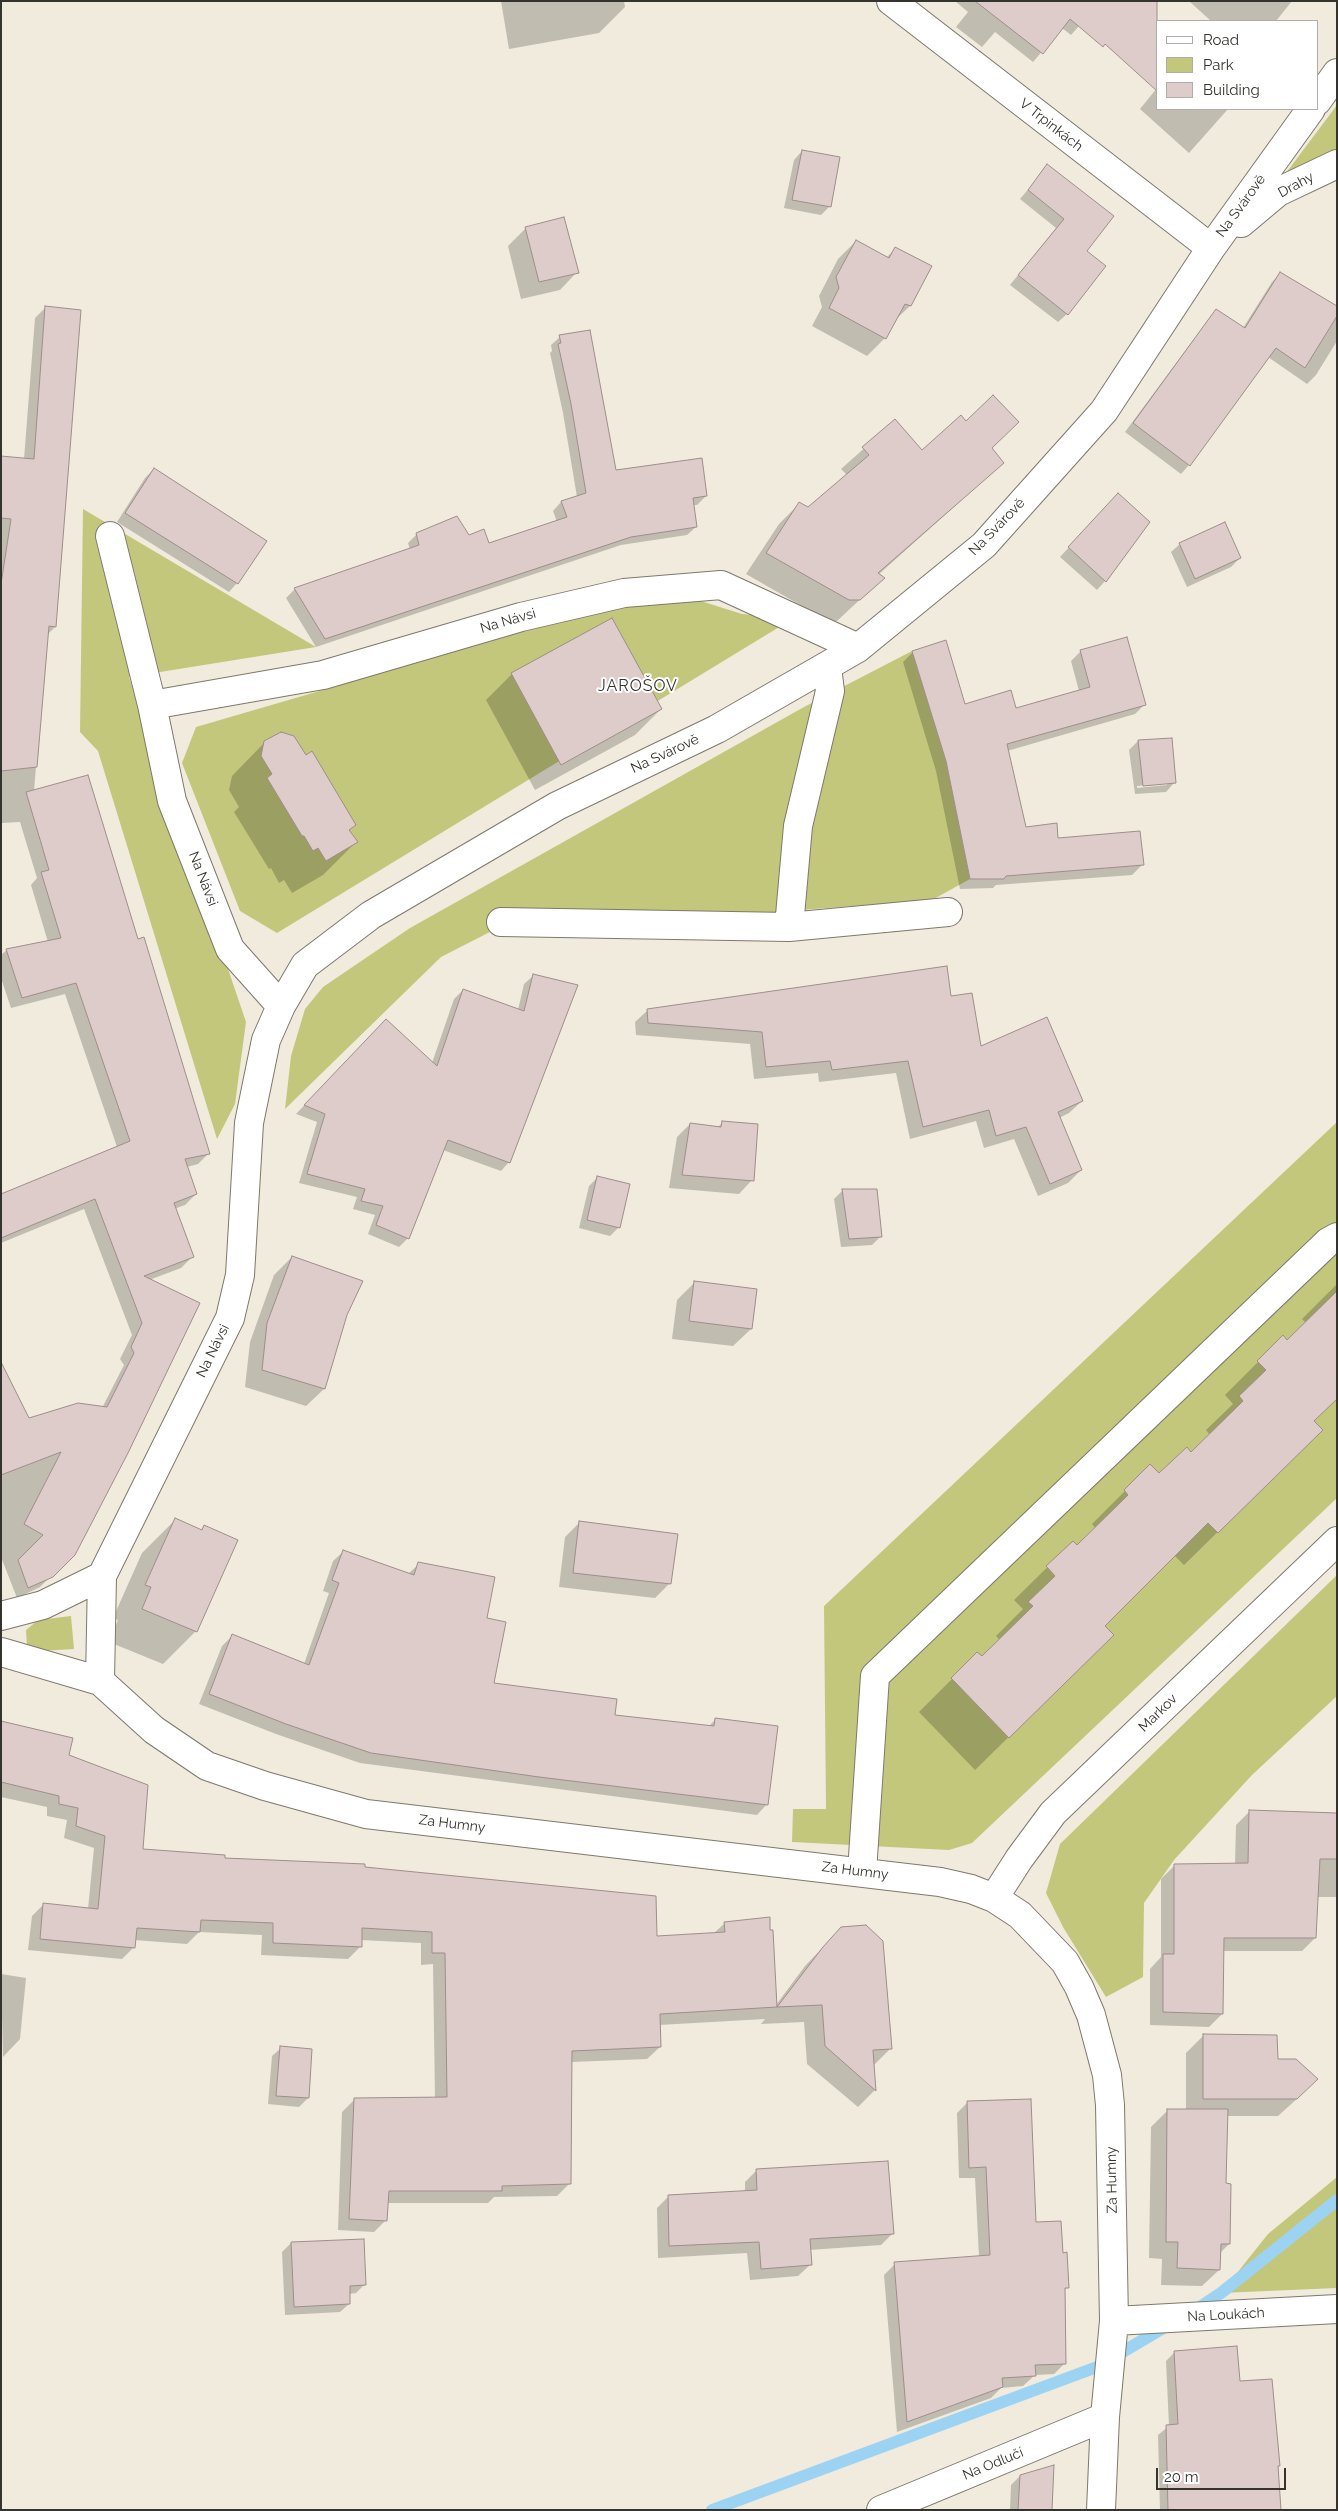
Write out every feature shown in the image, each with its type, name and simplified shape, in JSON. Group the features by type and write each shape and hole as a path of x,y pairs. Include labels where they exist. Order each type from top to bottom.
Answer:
{"street":[{"name":"V Trpinkách","path":"890,1 1211,248"},
{"path":"1318,100 1337,73"},
{"name":"Na Svárově","path":"557,806 717,729 858,648 984,545 1104,411 1211,248 1310,110"},
{"name":"Drahy","path":"1211,248 1278,192 1337,164"},
{"name":"Na Návsi","path":"110,536 152,705 172,801 230,949 281,1006"},
{"name":"Na Návsi","path":"152,705 323,675 521,617 624,593 721,585 858,648"},
{"path":"790,927 798,826 830,691 827,666"},
{"name":"Na Návsi","path":"100,1680 102,1576 230,1318 240,1275 249,1123 266,1040 281,1006 305,965 371,915 557,806"},
{"path":"501,922 790,927 948,912"},
{"path":"862,1872 876,1676 1321,1249 1337,1237"},
{"name":"Markov","path":"994,1898 1019,1859 1053,1814 1337,1541"},
{"path":"1,1616 43,1605 102,1576"},
{"path":"1,1652 100,1680"},
{"name":"Za Humny","path":"100,1680 154,1730 207,1766 265,1786 366,1814 940,1882 971,1889 994,1898 1020,1915 1065,1962 1092,2015 1107,2075 1110,2105 1114,2321 1105,2417 1101,2510"},
{"name":"Na Loukách","path":"1114,2321 1337,2310"},
{"name":"Na Odlučí","path":"881,2510 1105,2417"}],"green space":[{"path":"1337,105 1337,151 1286,173"},
{"path":"83,509 316,647 129,677 246,1022 235,1104 217,1139 98,751 80,732"},
{"path":"666,590 742,614 794,618 277,933 240,911 182,763 196,727"},
{"path":"912,651 946,761 970,879 932,900 748,914 523,915 441,957 285,1109 291,1056 305,1009 323,987 410,928 804,707"},
{"path":"1337,1122 1337,1498 972,1843 949,1850 792,1842 793,1809 826,1809 824,1606"},
{"path":"1337,1575 1337,1696 1252,1775 1174,1860 1144,1903 1143,1977 1106,1997 1063,1927 1046,1893 1060,1844"},
{"path":"71,1616 74,1649 41,1651 27,1646 26,1630 38,1620"},
{"path":"1337,2177 1337,2288 1221,2293 1268,2234"}],"building":[{"path":"975,1 1157,1 1156,90 1105,44 1103,47 1070,19 1043,54"},
{"path":"802,150 840,157 831,207 792,200"},
{"path":"1047,164 1114,216 1087,251 1106,266 1068,315 1018,275 1064,219 1028,190"},
{"path":"564,217 579,273 539,282 525,227"},
{"path":"856,240 889,258 895,247 932,266 911,306 905,304 886,339 829,308 839,288 836,277"},
{"path":"1280,272 1337,306 1337,316 1305,368 1276,348 1190,466 1133,423 1216,309 1245,328"},
{"path":"45,306 81,310 56,627 49,626 37,767 1,771 1,584 11,519 1,518 1,456 34,459"},
{"path":"590,330 616,470 702,458 707,496 693,498 697,527 631,537 325,639 294,588 419,545 416,533 457,516 469,535 484,529 489,543 567,517 561,501 586,493 571,404 558,344 561,343 559,335"},
{"path":"993,395 1019,422 992,448 1004,463 878,573 885,578 860,600 849,600 766,553 799,502 808,507 869,455 862,447 895,419 922,450 961,415 966,421"},
{"path":"154,468 267,541 238,584 125,513"},
{"path":"1118,493 1150,522 1106,582 1068,547"},
{"path":"1225,522 1241,558 1195,579 1179,543"},
{"path":"612,618 662,709 561,765 511,673"},
{"path":"1127,637 1146,705 1007,744 1026,827 1057,823 1058,838 1140,831 1144,865 1006,876 1004,879 970,879 946,761 912,651 946,640 965,704 1011,690 1016,708 1090,687 1080,650"},
{"path":"281,732 294,736 306,755 312,751 356,825 349,830 358,842 326,861 318,848 313,851 304,836 302,836 267,778 272,774 261,756 264,741"},
{"path":"1172,738 1176,783 1143,786 1138,740"},
{"path":"88,775 138,939 144,937 210,1154 185,1159 197,1194 174,1203 194,1257 144,1276 200,1303 128,1453 75,1555 53,1577 28,1588 18,1560 43,1535 24,1524 61,1452 1,1475 1,1362 29,1418 78,1403 107,1407 134,1353 131,1347 142,1323 95,1199 1,1238 1,1194 130,1141 76,983 22,998 6,949 61,938 41,872 49,870 26,792"},
{"path":"947,966 951,996 972,993 981,1046 1047,1017 1083,1101 1058,1112 1082,1170 1050,1184 1026,1127 996,1136 989,1110 923,1127 908,1061 832,1070 830,1061 766,1067 762,1032 648,1023 647,1009"},
{"path":"533,974 578,985 510,1163 448,1140 409,1239 376,1225 383,1206 361,1201 365,1189 307,1174 325,1114 304,1105 386,1019 437,1066 463,989 524,1011"},
{"path":"722,1121 758,1124 754,1181 682,1175 690,1123 721,1127"},
{"path":"597,1176 630,1184 620,1228 587,1220"},
{"path":"842,1189 877,1189 882,1237 849,1239"},
{"path":"292,1256 363,1281 347,1315 325,1389 262,1370 267,1323"},
{"path":"694,1281 757,1289 752,1329 689,1321"},
{"path":"1337,1291 1337,1399 1314,1421 1323,1430 1218,1533 1208,1523 1105,1626 1114,1635 1009,1738 951,1678 977,1652 982,1656 1033,1606 1028,1602 1055,1576 1046,1566 1073,1541 1077,1545 1128,1495 1124,1490 1150,1464 1159,1473 1187,1447 1191,1452 1243,1401 1239,1396 1266,1370 1257,1361 1283,1335 1287,1340"},
{"path":"175,1518 202,1530 204,1525 238,1540 197,1632 142,1609 151,1587 145,1585"},
{"path":"579,1521 678,1534 671,1584 573,1573"},
{"path":"343,1550 414,1575 418,1562 495,1577 487,1618 506,1622 494,1683 617,1699 615,1715 714,1726 715,1718 778,1726 768,1805 539,1777 371,1753 286,1724 209,1694 232,1634 309,1665 339,1583 332,1580"},
{"path":"1,1721 73,1738 69,1755 148,1785 143,1849 225,1855 225,1858 365,1864 365,1867 656,1896 657,1936 725,1932 724,1922 770,1917 770,1930 773,1930 777,2007 660,2014 661,2047 572,2051 571,2184 502,2186 502,2191 389,2191 387,2221 349,2219 354,2098 447,2097 445,1953 432,1953 432,1932 362,1928 362,1947 273,1943 273,1923 201,1920 200,1932 137,1928 135,1948 40,1939 43,1903 98,1909 105,1836 76,1826 78,1808 59,1804 59,1796 1,1782"},
{"path":"1249,1810 1337,1813 1337,1859 1320,1859 1316,1938 1224,1938 1223,2014 1163,2012 1163,1954 1174,1954 1174,1864 1248,1863"},
{"path":"866,1925 883,1941 892,2049 873,2050 876,2091 825,2046 822,2005 777,2007 823,1947 841,1927"},
{"path":"1203,2034 1277,2035 1278,2059 1296,2059 1318,2079 1297,2099 1203,2099"},
{"path":"280,2046 312,2049 309,2098 276,2096"},
{"path":"1031,2099 1036,2222 1061,2221 1063,2253 1067,2252 1069,2288 1065,2288 1066,2364 1035,2365 1036,2376 1002,2378 1003,2387 907,2422 894,2262 990,2255 986,2167 969,2168 967,2101"},
{"path":"1167,2109 1228,2109 1226,2183 1231,2184 1230,2244 1221,2244 1220,2270 1177,2268 1178,2242 1166,2242"},
{"path":"888,2161 894,2234 810,2239 812,2265 761,2269 759,2242 669,2246 668,2195 757,2190 756,2169"},
{"path":"364,2239 366,2285 350,2286 350,2304 294,2307 291,2242"},
{"path":"1237,2346 1240,2381 1272,2379 1280,2466 1278,2466 1281,2510 1168,2510 1166,2425 1178,2424 1174,2351"},
{"path":"1054,2465 1052,2510 1018,2510 1020,2475"}],"waterway":[{"path":"1194,2311 1221,2293 1337,2200"},
{"path":"712,2510 1097,2367 1170,2324"}],"district":[{"name":"JAROŠOV","path":"638,686"}]}
